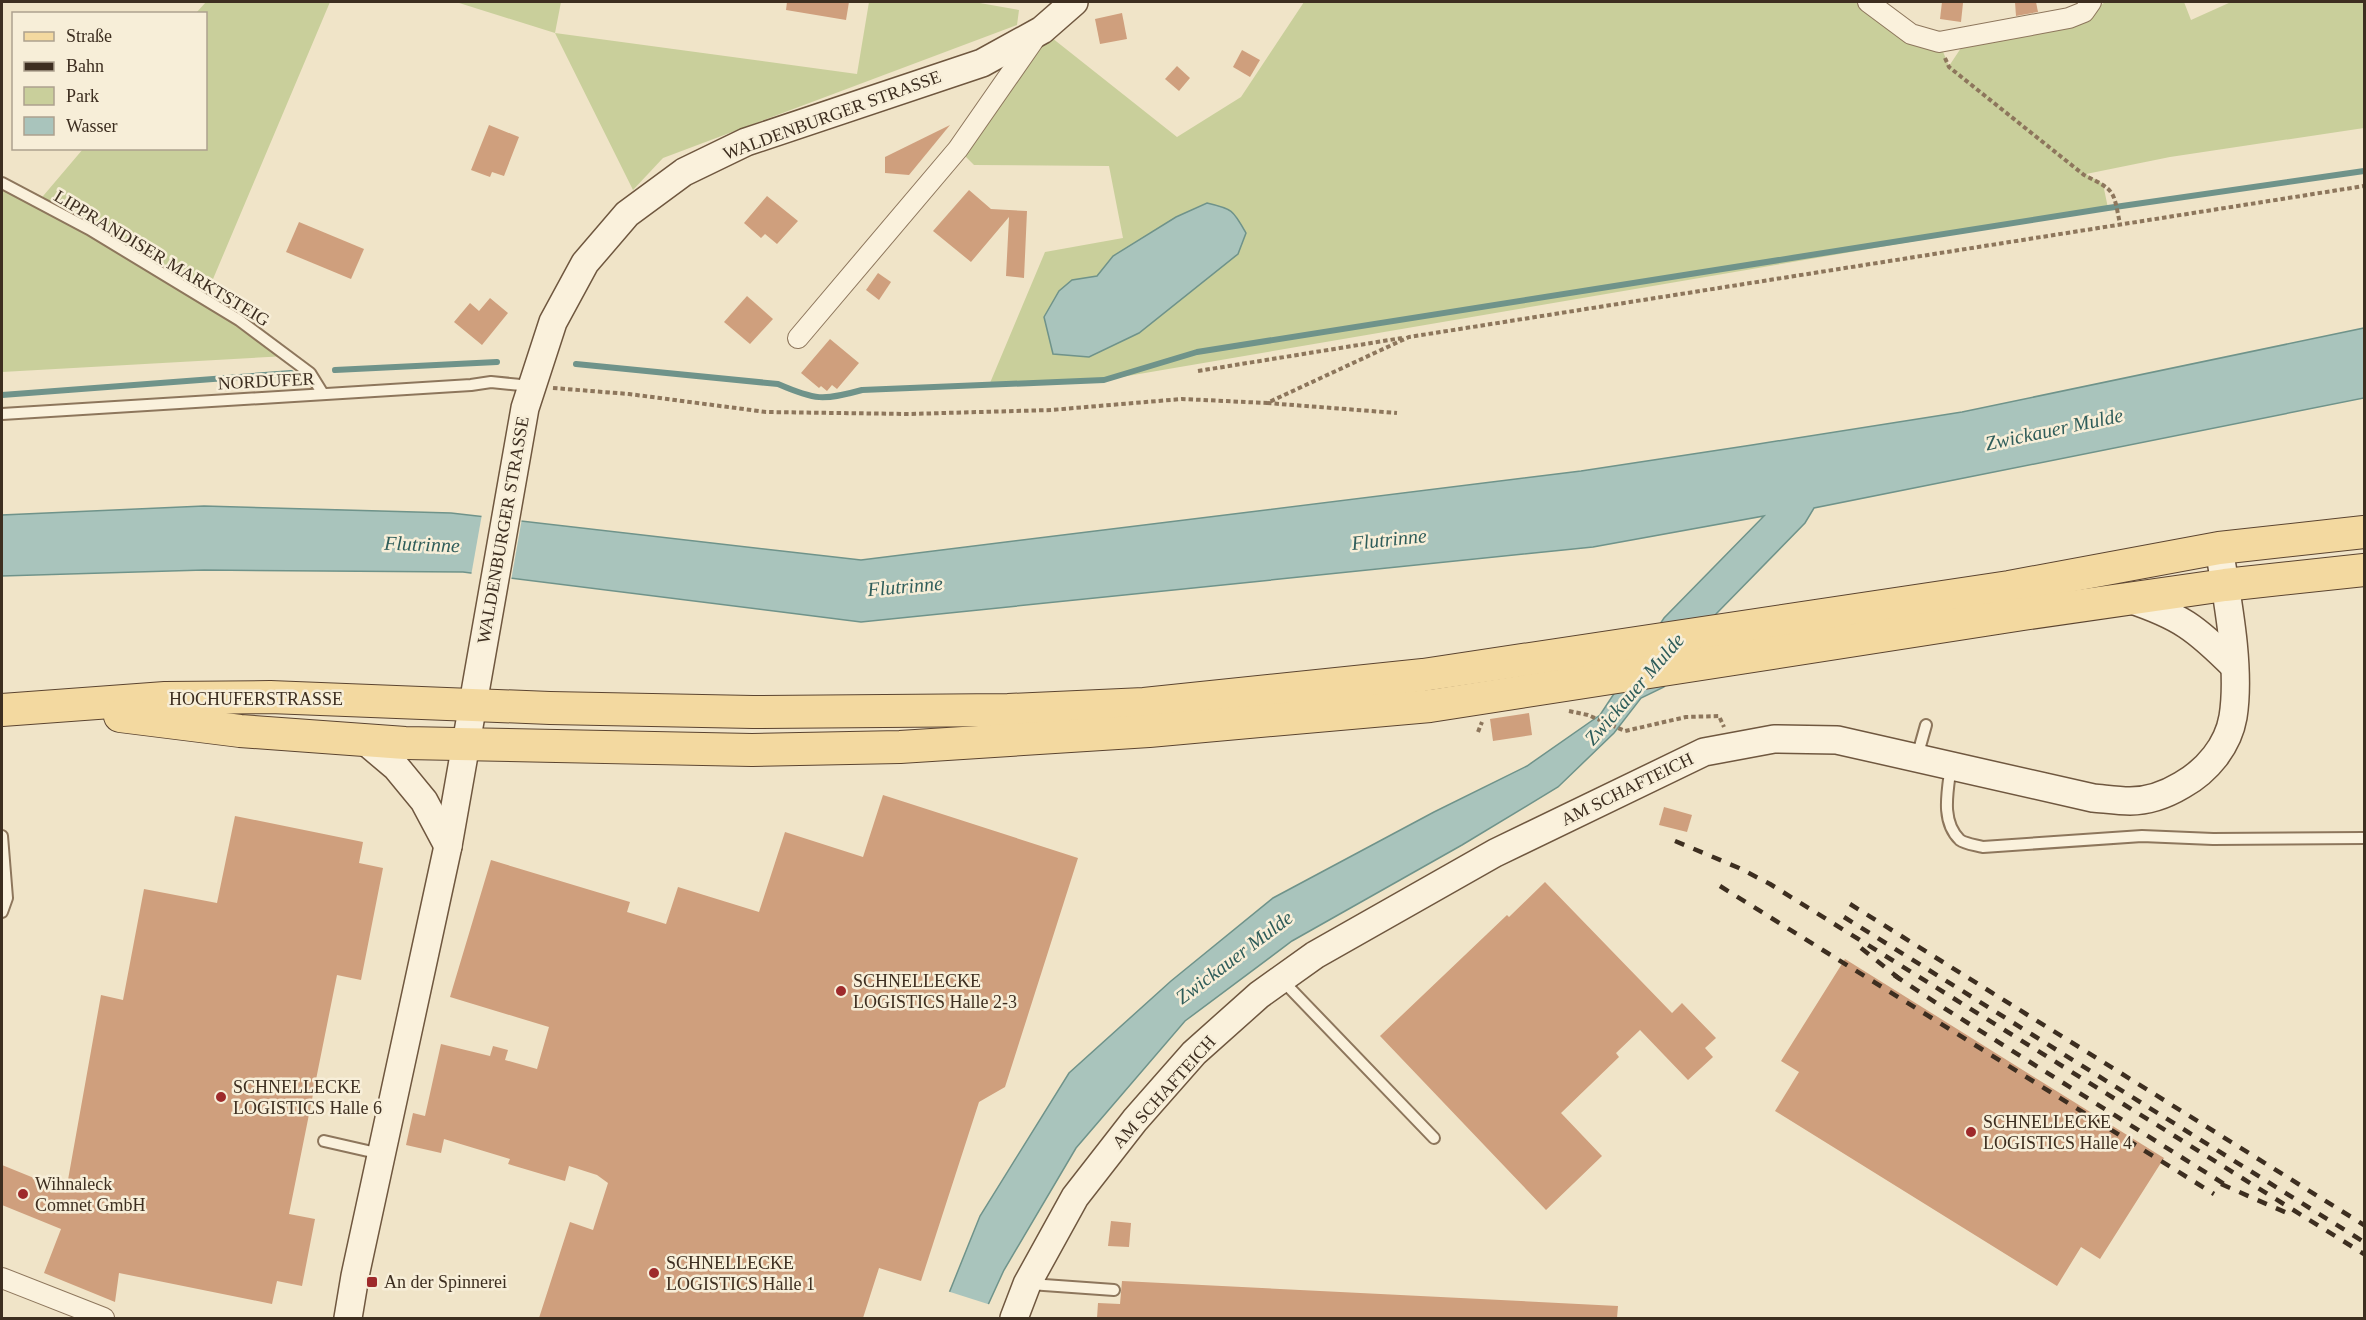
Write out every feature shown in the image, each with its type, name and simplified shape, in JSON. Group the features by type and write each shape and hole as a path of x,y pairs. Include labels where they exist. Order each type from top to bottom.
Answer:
{"main road":[{"name":"HOCHUFERSTRASSE","path":"2,710 165,698 270,697 753,712 1071,708 1294,690 1423,675 2009,587 2219,548 2364,532"},
{"name":"HOCHUFERSTRASSE","path":"39,708 151,719 240,731 468,745 752,750 900,747 1149,732 1418,707 2225,585 2364,570"}],"street":[{"name":"WALDENBURGER STRASSE","path":"348,1318 468,745 479,664 528,397 553,322 585,263 627,214 684,172 746,142 982,63 1042,30 1074,2"},
{"path":"1868,2 1911,34 1939,42 2069,18 2084,12 2091,2"},
{"name":"WALDENBURGER STRASSE","path":"798,338 958,149 1042,30"},
{"name":"AM SCHAFTEICH","path":"1014,1318 1027,1284 1075,1197 1135,1120 1194,1053 1258,995 1315,955 1495,853 1704,752 1774,739 1838,740 2093,798 2131,801 2166,794 2198,776 2218,754 2232,719 2234,666 2219,548"},
{"path":"2129,599 2162,610 2186,622 2234,666"},
{"path":"364,740 396,767 419,794 448,846"},
{"path":"2,1278 104,1318"}],"lane":[{"name":"LIPPRANDISER MARKTSTEIG","path":"2,183 89,229 239,320 310,373 323,394"},
{"name":"NORDUFER","path":"2,414 491,382 528,397"},
{"path":"1917,757 1926,725"},
{"path":"1951,765 1947,798 1948,823 1961,841 1983,847 2142,836 2213,839 2364,838"},
{"path":"2,836 7,898 2,912"},
{"path":"1281,979 1434,1137"},
{"path":"324,1141 381,1154"},
{"path":"1027,1284 1114,1290"}],"path":[{"path":"1939,42 1949,67 2084,174 2114,193 2120,224"},
{"path":"1198,371 2364,186"},
{"path":"1267,403 1408,337"},
{"path":"528,397 629,394 778,412 909,414 1051,410 1182,399 1396,413"},
{"path":"1588,715 1625,730 1686,717 1719,716 1734,747"}],"green space":[{"path":"206,2 330,2 205,298 287,356 2,372 2,183 38,202 82,150 207,150 207,12 197,12"},
{"path":"456,2 561,2 555,33"},
{"path":"869,2 974,2 1019,10 1017,25 663,158 633,190 555,33 857,74"},
{"path":"1304,2 1868,2 1939,42 1949,66 1965,42 2094,11 2105,2 2184,2 2191,20 2231,2 2364,2 2364,128 2170,157 2086,174 2103,184 2108,208 1104,380 990,383 1045,252 1123,238 1109,166 974,165 958,149 1042,30 1177,137 1241,97"}],"water":[{"path":"1207,203 1227,209 1238,219 1246,233 1238,254 1139,333 1089,357 1053,354 1044,317 1059,291 1072,280 1097,276 1113,256 1176,217"},
{"path":"2364,328 2364,398 1814,508 1805,523 1716,614 1664,687 1641,698 1614,733 1558,787 1462,845 1292,941 1185,1021 1076,1148 1004,1270 982,1318 939,1318 980,1216 1069,1073 1171,981 1273,898 1434,812 1527,766 1600,715 1664,618 1764,516 1593,547 861,622 463,572 204,570 2,576 2,515 204,506 451,513 861,560 1581,471 1752,445 1962,412"}],"pier":[{"path":"482,514 522,518 511,581 471,576"},
{"path":"947,1291 991,1305 985,1318 936,1318"}],"building":[{"path":"787,2 849,2 846,20 786,10"},
{"path":"1942,2 1963,3 1961,22 1940,19"},
{"path":"2015,2 2036,2 2038,12 2016,16"},
{"path":"1122,13 1127,39 1100,44 1095,19"},
{"path":"1242,50 1260,60 1250,77 1233,67"},
{"path":"1177,66 1190,78 1179,91 1165,79"},
{"path":"489,125 519,137 504,176 492,172 490,177 471,170"},
{"path":"950,125 909,175 885,173 885,157"},
{"path":"969,190 991,209 1027,211 1024,278 1006,276 1009,217 971,262 933,231"},
{"path":"767,196 798,221 777,244 765,234 761,238 744,223"},
{"path":"299,222 364,249 351,279 286,252"},
{"path":"878,273 891,282 879,300 866,290"},
{"path":"747,296 773,319 750,344 724,322"},
{"path":"490,298 508,313 482,345 454,322 470,303 479,311"},
{"path":"830,339 859,363 837,389 832,385 827,391 821,386 819,388 801,373"},
{"path":"1529,713 1532,735 1493,741 1490,719"},
{"path":"883,795 1078,858 1005,1087 979,1102 921,1281 879,1268 863,1318 539,1318 570,1222 593,1230 608,1183 597,1175 569,1166 565,1181 508,1164 510,1159 444,1139 441,1153 406,1145 413,1113 425,1116 441,1044 490,1056 493,1046 508,1050 505,1060 537,1069 549,1027 450,997 491,860 630,902 627,912 666,924 678,887 759,912 785,832 863,857"},
{"path":"1664,807 1692,815 1687,832 1659,825"},
{"name":"SCHNELLECKE LOGISTICS Halle 6","path":"235,816 363,842 359,863 383,868 361,980 337,975 289,1214 315,1219 302,1286 277,1281 272,1304 119,1273 115,1302 44,1273 61,1229 2,1205 2,1165 66,1191 101,995 123,1000 144,889 217,903"},
{"path":"1545,882 1672,1013 1682,1003 1716,1038 1705,1048 1713,1057 1688,1080 1640,1030 1616,1053 1619,1057 1561,1113 1602,1156 1546,1210 1380,1036 1507,915 1509,917"},
{"name":"SCHNELLECKE LOGISTICS Halle 4","path":"1845,959 2164,1158 2100,1259 2081,1247 2057,1286 1775,1111 1799,1072 1781,1061"},
{"path":"1111,1221 1131,1223 1129,1247 1108,1246"},
{"path":"1122,1281 1618,1306 1617,1318 1097,1318 1098,1303 1120,1304"}],"waterway":[{"path":"576,364 778,384 819,397 838,396 862,390 1104,380 1197,352 2108,208 2364,171"},
{"path":"335,370 497,362"},
{"path":"2,395 291,373"}],"railway":[{"path":"1675,841 1770,884 2364,1254"},
{"path":"1720,886 2214,1194"},
{"path":"1850,904 2364,1225"},
{"path":"1844,917 2364,1242"},
{"path":"1861,948 1901,980"},
{"path":"1894,975 2229,1187"},
{"path":"2221,1184 2287,1213"}],"place":[{"name":"SCHNELLECKE LOGISTICS Halle 2-3","path":"841,991"},
{"name":"SCHNELLECKE LOGISTICS Halle 6","path":"221,1097"},
{"name":"SCHNELLECKE LOGISTICS Halle 4","path":"1971,1132"},
{"name":"Wihnaleck Comnet GmbH","path":"23,1194"},
{"name":"SCHNELLECKE LOGISTICS Halle 1","path":"654,1273"},
{"name":"An der Spinnerei","path":"372,1282"}],"water label":[{"name":"Zwickauer Mulde","path":"2054,429"},
{"name":"Flutrinne","path":"1389,539"},
{"name":"Flutrinne","path":"422,544"},
{"name":"Flutrinne","path":"905,586"},
{"name":"Zwickauer Mulde","path":"1634,689"},
{"name":"Zwickauer Mulde","path":"1234,957"}]}
